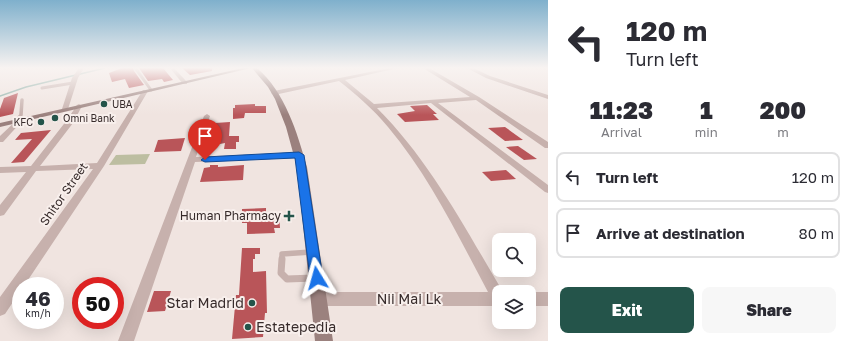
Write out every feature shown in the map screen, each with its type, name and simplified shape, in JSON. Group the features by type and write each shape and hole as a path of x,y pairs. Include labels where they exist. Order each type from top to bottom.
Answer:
{"main road":[{"path":"1,125 65,109 181,84"},
{"path":"268,84 289,122 299,155 317,278 324,341"}],"street":[{"path":"65,109 73,84"},
{"path":"274,93 317,84"},
{"path":"346,84 372,106 418,158 492,287"},
{"path":"453,84 477,98 548,146"},
{"path":"509,84 548,97"},
{"name":"Shitor Street","path":"0,309 100,166 148,91"},
{"path":"372,106 477,98"},
{"path":"432,102 548,190"},
{"path":"0,212 79,106"},
{"path":"126,341 207,116"},
{"path":"0,140 18,120"},
{"path":"190,160 299,155"},
{"path":"0,170 35,167 100,166"},
{"name":"Nii Mai Lk","path":"319,299 492,299"},
{"path":"536,299 548,299"}],"lane":[{"path":"42,88 55,84"},
{"path":"144,84 148,91"},
{"path":"18,120 21,115 22,100"},
{"path":"313,252 282,254 281,273 287,279 317,278"}],"green space":[{"path":"150,154 145,164 109,165 116,155"}],"building":[{"path":"127,84 144,85 129,88"},
{"path":"18,93 13,114 0,117 0,109 4,98"},
{"path":"255,104 255,106 266,106 266,113 245,113 244,118 233,119 233,108 235,108 235,105"},
{"path":"427,105 437,114 433,114 439,120 405,122 397,114 415,111 410,106"},
{"path":"230,122 229,136 239,136 239,142 236,142 236,149 224,149 225,143 220,144 221,133 212,133 215,123"},
{"path":"505,127 523,140 505,141 488,128"},
{"path":"51,130 24,162 11,163 32,139 15,140 21,133"},
{"path":"185,138 181,151 154,152 158,140"},
{"path":"518,146 537,159 524,160 506,147"},
{"path":"210,165 218,165 218,167 244,165 243,180 200,182 204,168 210,167"},
{"path":"506,170 516,179 491,181 482,172"},
{"path":"266,208 266,215 279,214 280,228 274,228 275,233 247,234 247,223 242,223 242,209"},
{"path":"242,248 260,248 260,254 255,254 255,259 253,259 253,272 266,271 267,313 265,313 263,337 232,339 236,295 239,295"},
{"path":"154,291 171,291 165,311 147,312"}],"waterway":[{"path":"0,96 39,84"}],"place":[{"name":"UBA","path":"104,104"},
{"name":"Omni Bank","path":"55,118"},
{"name":"KFC","path":"41,122"},
{"name":"Human Pharmacy","path":"289,216"},
{"name":"Star Madrid","path":"252,303"},
{"name":"Estatepedia","path":"248,327"}],"route":[{"path":"205,160 299,155 302,167 317,278"}]}
